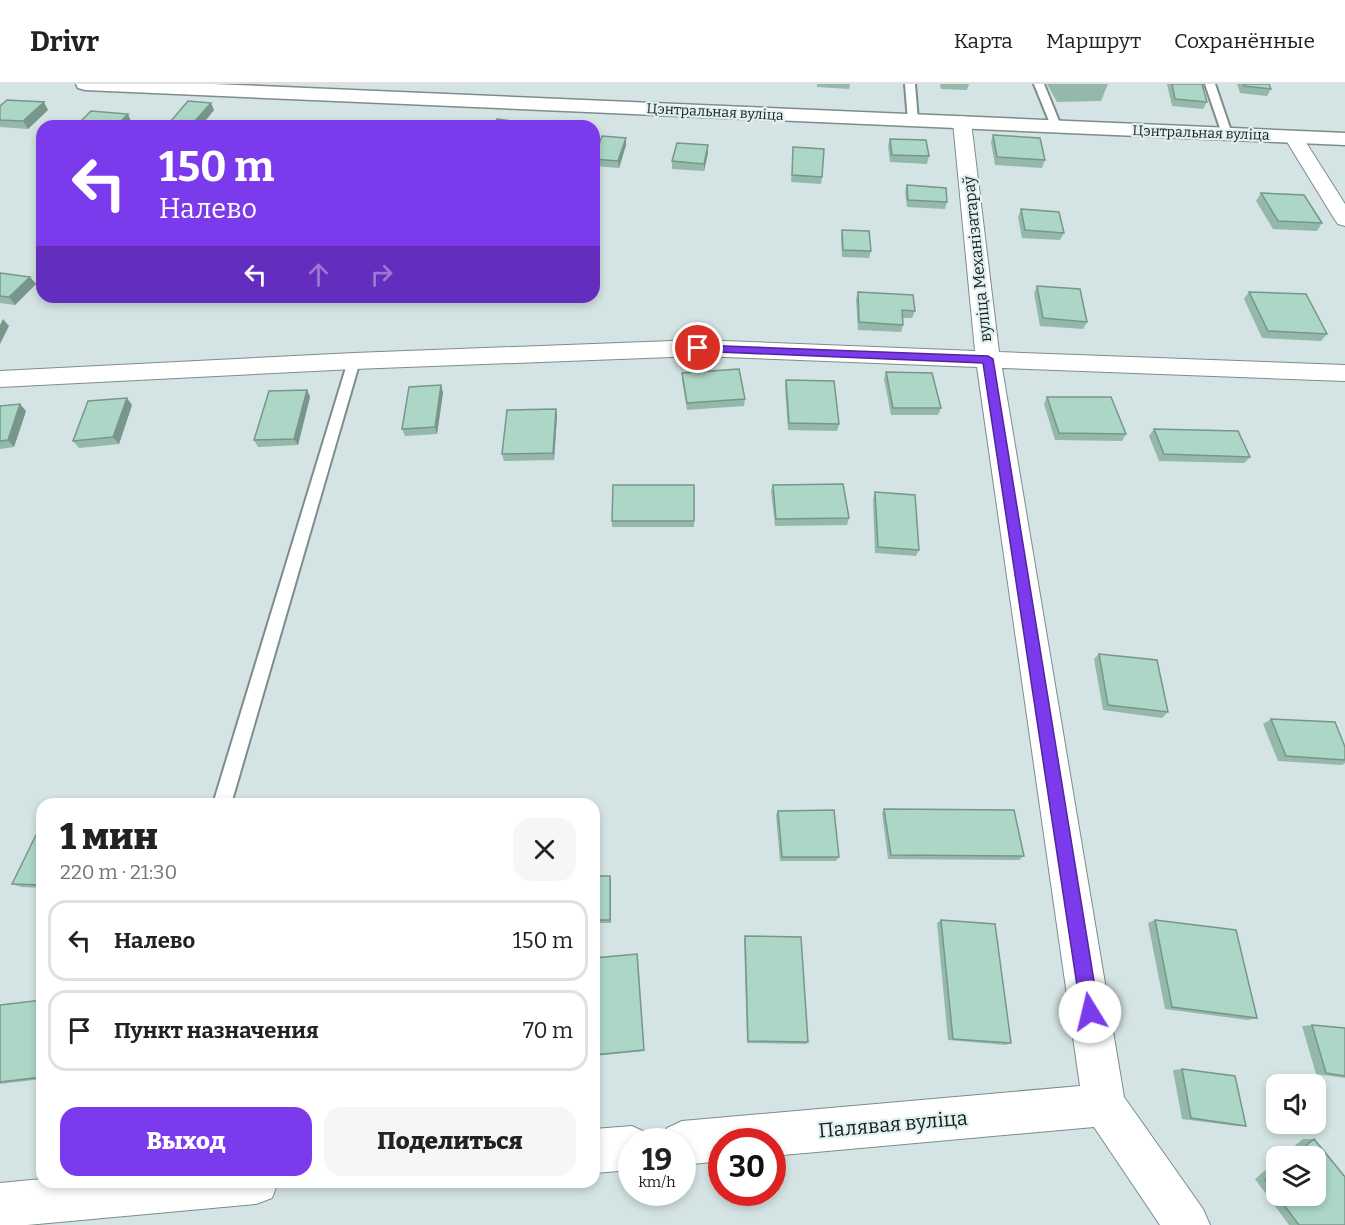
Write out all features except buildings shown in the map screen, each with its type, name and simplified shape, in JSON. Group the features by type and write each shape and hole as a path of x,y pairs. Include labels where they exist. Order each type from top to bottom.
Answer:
{"street":[{"name":"Цэнтральная вуліца","path":"86,84 1345,139"},
{"name":"вуліца Механізатараў","path":"962,123 988,359 1104,1105 1187,1225"},
{"path":"1293,136 1345,220"},
{"path":"0,379 354,361 698,348 1345,373"},
{"name":"Палявая вуліца","path":"696,1142 1104,1105"},
{"path":"600,1151 618,1149"},
{"path":"0,1205 129,1188"}],"lane":[{"path":"910,84 913,121"},
{"path":"1039,84 1056,126"},
{"path":"1210,84 1227,134"},
{"path":"224,798 354,361"}],"route":[{"path":"698,348 988,359 1090,1012"}]}
